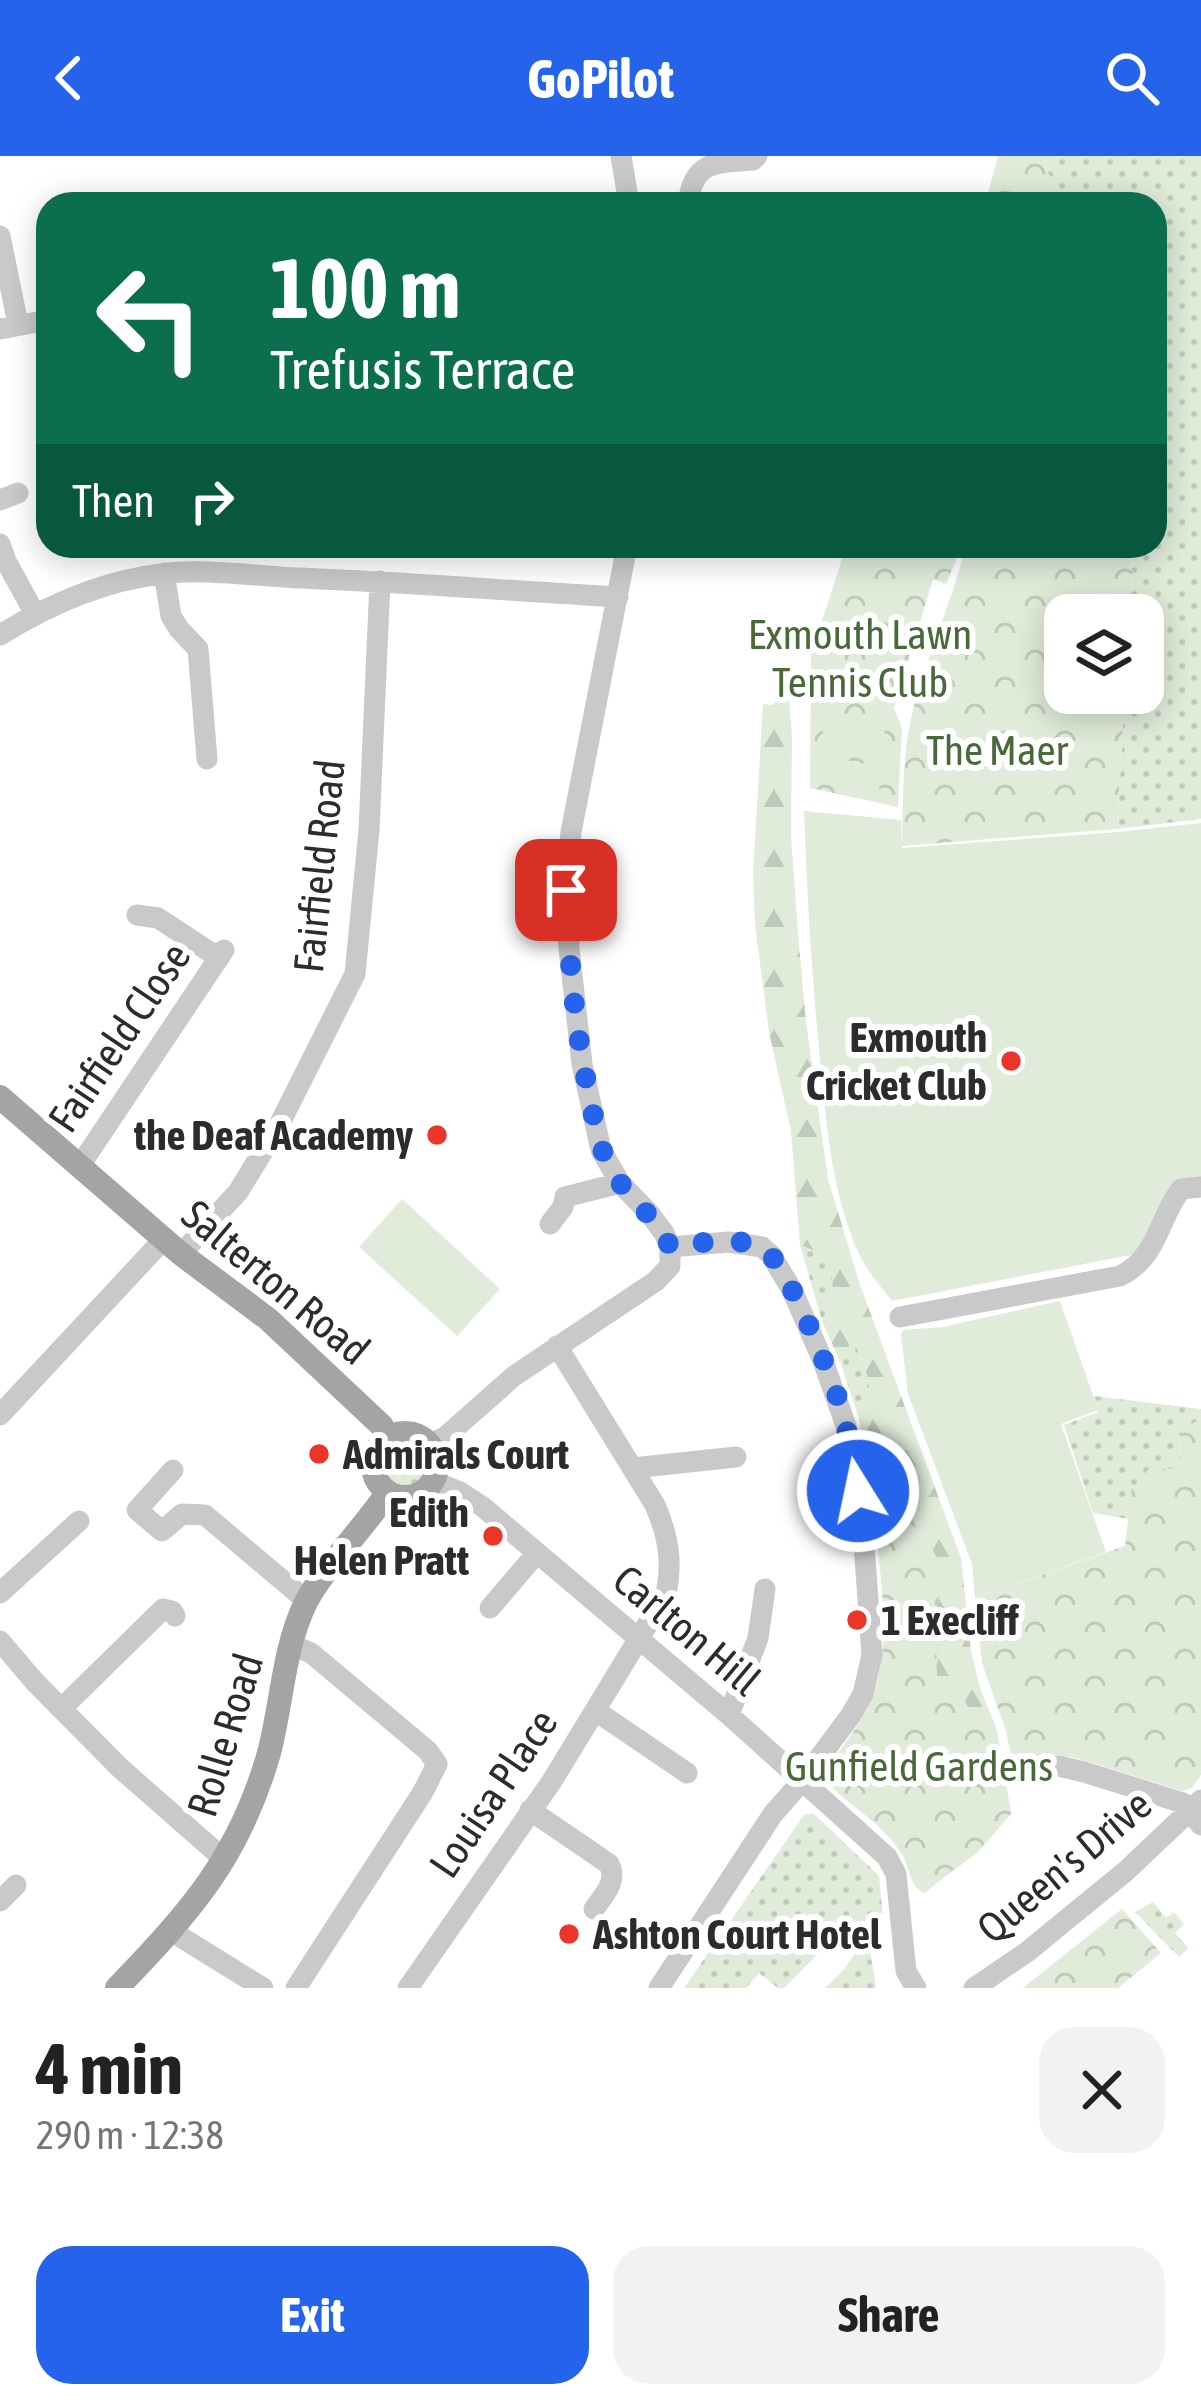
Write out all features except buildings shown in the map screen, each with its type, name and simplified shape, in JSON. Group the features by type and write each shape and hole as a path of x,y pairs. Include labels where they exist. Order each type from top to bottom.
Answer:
{"main road":[{"name":"Salterton Road","path":"0,1097 172,1247 268,1319 382,1426 387,1438"},
{"path":"402,1432 417,1434 430,1444 437,1468 425,1490 400,1497 379,1484 373,1459 387,1438 402,1432"},
{"name":"Rolle Road","path":"117,1988 200,1898 224,1860 256,1795 307,1601 388,1492"}],"street":[{"path":"621,156 627,192"},
{"path":"692,192 698,172 711,164 757,156"},
{"path":"0,236 9,327"},
{"path":"0,544 35,614"},
{"path":"430,1444 445,1437 514,1376 656,1281 670,1266 664,1233 620,1183 601,1150 582,1064 571,975 566,890 571,832 624,558"},
{"path":"164,573 171,616 198,649 207,759"},
{"path":"0,635 74,596 164,573 618,597"},
{"name":"Fairfield Road","path":"0,1415 172,1247 238,1192 268,1144 355,974 369,830 380,581"},
{"name":"Fairfield Close","path":"79,1167 222,954 158,918 137,915"},
{"path":"550,1224 565,1197 620,1183"},
{"path":"900,1317 1120,1276 1144,1260 1181,1189 1201,1187"},
{"path":"659,1988 761,1832 850,1714 870,1672 862,1516 846,1426 792,1290 762,1247 729,1242 670,1247"},
{"name":"Louisa Place","path":"408,1988 552,1781 666,1594 670,1552 656,1505 557,1346"},
{"path":"633,1468 736,1457"},
{"path":"173,1470 137,1510 162,1532 182,1514 205,1515 307,1601"},
{"name":"Carlton Hill","path":"433,1481 483,1507 868,1837 892,1865 906,1971 916,1988"},
{"path":"0,1592 79,1521"},
{"path":"490,1609 536,1554"},
{"path":"729,1715 758,1638 765,1589"},
{"path":"62,1708 163,1609 176,1616"},
{"path":"0,1641 118,1767 224,1860"},
{"path":"292,1645 311,1653 435,1757 437,1764 296,1988"},
{"path":"596,1711 687,1773"},
{"path":"1009,1767 1067,1768 1183,1803 1198,1812"},
{"path":"530,1810 609,1864 611,1883 594,1910"},
{"name":"Queen's Drive","path":"974,1988 1043,1939 1198,1812"},
{"path":"172,1931 263,1988"}],"green space":[{"path":"998,156 1037,156 1060,192 988,192"},
{"path":"1037,156 1201,156 1201,819 1117,829 1124,714 1164,714 1164,594 1131,594 1132,558 1167,558 1167,192 1060,192"},
{"name":"Exmouth Lawn Tennis Club","path":"842,558 957,558 946,584 933,579 894,708 902,728 898,807 810,788 811,655"},
{"name":"The Maer","path":"962,558 1132,558 1131,594 1044,594 1044,714 1124,714 1117,829 902,846 904,775 920,686"},
{"path":"781,696 789,698 798,933 828,1179 860,1285 961,1558 971,1651 996,1727 1011,1814 978,1852 924,1893 875,1696 906,1526 899,1464 867,1468 860,1422 869,1404 866,1373 855,1343 844,1349 841,1364 822,1321 831,1297 829,1266 800,1245 791,1131 769,1032 755,925 753,874 763,704 772,705"},
{"path":"826,718 885,731 879,758 820,746"},
{"path":"824,755 883,768 878,795 819,783"},
{"name":"Exmouth Cricket Club","path":"804,811 901,820 902,848 1201,823 1201,1182 1141,1253 892,1301 875,1279 851,1234 829,1140 812,972"},
{"path":"402,1199 500,1289 457,1336 359,1247"},
{"path":"800,1245 823,1258 832,1276 822,1321"},
{"path":"1060,1301 1098,1410 1061,1424 1106,1552 975,1598 972,1564 908,1394 901,1335 903,1330 943,1327"},
{"path":"855,1343 870,1394 860,1422 841,1364 844,1349"},
{"path":"1094,1396 1201,1409 1201,1419 1181,1430 1180,1469 1148,1470 1145,1487 1132,1486 1129,1519 1093,1513 1064,1425 1098,1412"},
{"path":"1201,1419 1201,1775 1192,1788 1182,1791 1076,1758 1044,1753 1036,1761 1012,1761 982,1663 975,1598 1125,1546 1132,1486 1145,1487 1147,1470 1180,1468 1181,1430"},
{"path":"404,1441 421,1447 427,1464 421,1481 404,1487 387,1481 381,1464 387,1447"},
{"name":"Gunfield Gardens","path":"905,1519 926,1540 941,1568 937,1676 951,1676 973,1716 997,1730 1011,1814 978,1851 923,1893 893,1842 824,1779 866,1711 880,1671 883,1607 875,1523"},
{"path":"813,1813 879,1876 883,1918 828,1944 784,1988 759,1973 746,1988 684,1988 804,1815"},
{"path":"1153,1902 1166,1918 1174,1912 1184,1924 1175,1933 1188,1948 1179,1957 1135,1912"},
{"path":"1122,1909 1161,1953 1118,1988 1023,1988"},
{"path":"869,1950 876,1988 825,1988 855,1953"}],"place":[{"name":"Exmouth Cricket Club","path":"1011,1061"},
{"name":"the Deaf Academy","path":"437,1135"},
{"name":"Admirals Court","path":"319,1454"},
{"name":"Edith Helen Pratt","path":"493,1536"},
{"name":"1 Execliff","path":"857,1620"},
{"name":"Ashton Court Hotel","path":"569,1934"}],"route":[{"path":"566,890 574,1005 601,1150 620,1183 649,1213 670,1247 729,1242 762,1247 771,1255 824,1361 846,1426 858,1491"}]}
